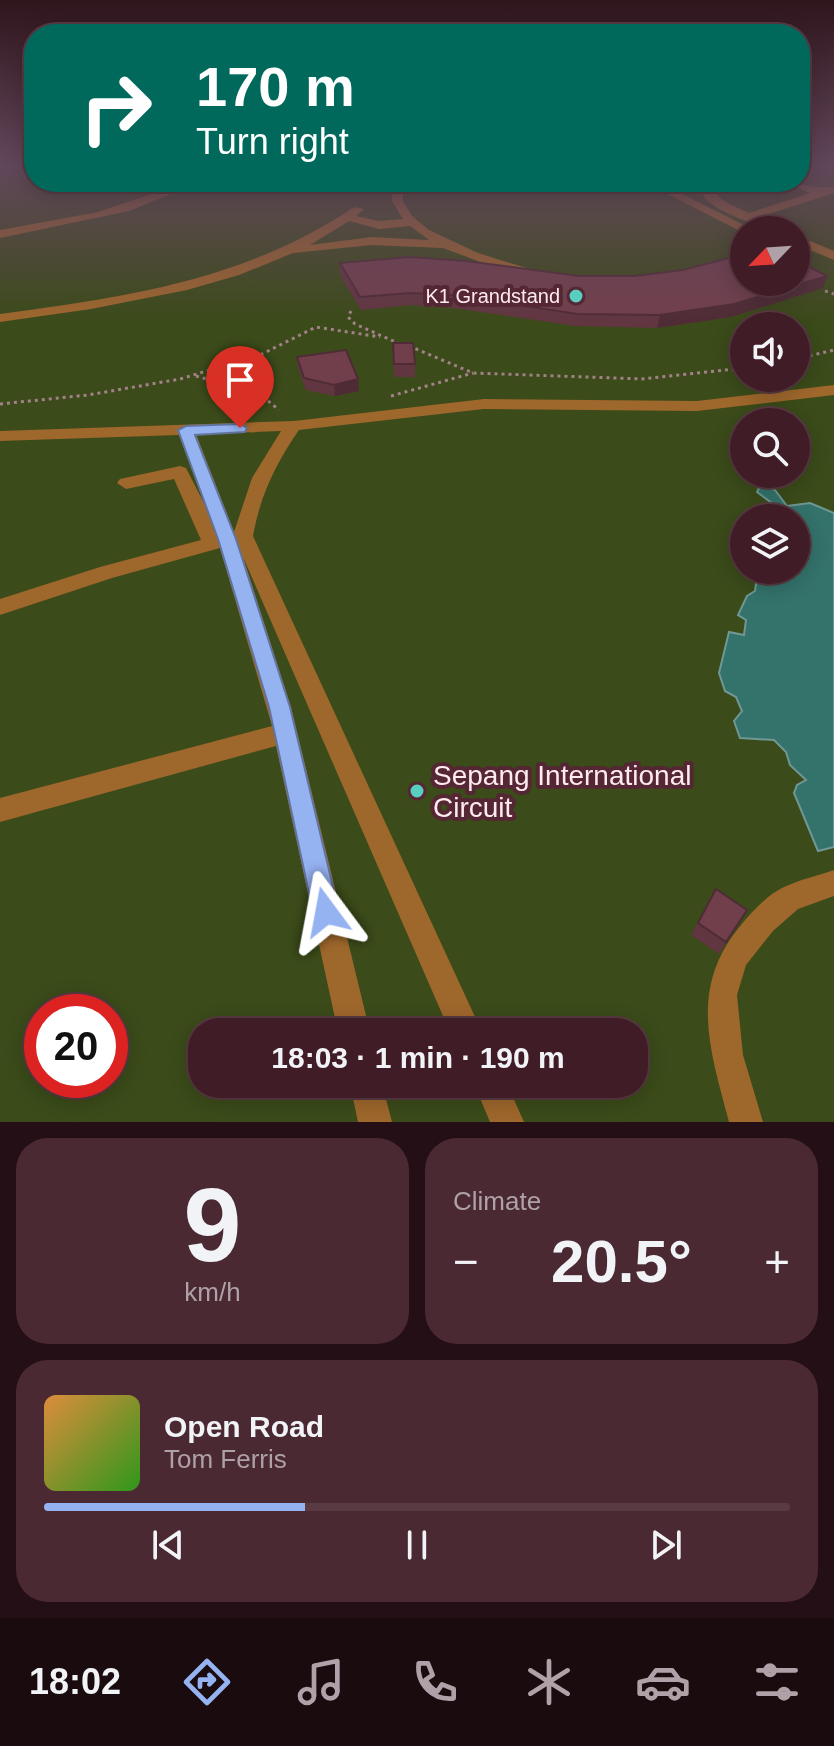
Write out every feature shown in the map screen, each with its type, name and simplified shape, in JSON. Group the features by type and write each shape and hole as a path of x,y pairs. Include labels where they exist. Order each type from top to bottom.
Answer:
{"street":[{"path":"0,234 88,218"},
{"path":"0,318 129,298 220,276 287,251 344,218"},
{"path":"365,218 379,225 412,222"},
{"path":"409,218 444,244"},
{"path":"287,251 372,241 444,244 547,276"},
{"path":"810,245 834,256"},
{"path":"84,304 129,298"},
{"path":"0,436 294,426 484,404 697,406 834,390"},
{"path":"0,607 227,539 266,465 294,426"},
{"path":"186,430 227,539 285,733 351,1018"},
{"path":"126,483 180,472 227,539 459,1018"},
{"path":"0,810 285,733"},
{"path":"746,1122 727,1055 722,995 733,957 763,921 789,899 834,883"},
{"path":"369,1098 375,1122"},
{"path":"496,1098 507,1122"}],"path":[{"path":"825,291 834,294"},
{"path":"351,311 348,317 355,324 458,364 473,373"},
{"path":"0,404 88,395 194,375 260,355 316,327 383,337"},
{"path":"810,356 834,350"},
{"path":"425,387 473,373 641,379 730,369"},
{"path":"194,375 261,395 270,401"}],"shaded area":[{"name":"Sepang International Circuit","path":"0,218 730,218 730,296 810,296 810,218 834,218 834,1122 0,1122"},
{"path":"759,488 775,490 786,504 773,504 757,492"},
{"path":"810,503 834,513 834,847 818,851 794,793 797,785 806,780 790,765 786,752 774,740 740,738 734,721 742,711 736,697 725,691 719,673 729,632 744,635 746,620 738,615 747,596 755,591 756,584 810,584 810,504 802,504"}],"building":[{"path":"410,257 579,276 634,276 683,270 730,258 730,296 761,296 734,304 660,315 577,314 455,295 410,293 360,297 340,263"},
{"path":"810,267 827,276 810,281"},
{"path":"393,343 413,343 415,364 394,364"},
{"path":"346,350 358,379 334,385 304,378 297,357"},
{"path":"716,889 747,910 726,942 698,923"}],"place":[{"name":"K1 Grandstand","path":"576,296"},
{"name":"Sepang International Circuit","path":"417,791"}],"route":[{"path":"240,428 186,430 227,539 279,707 326,912"}]}
